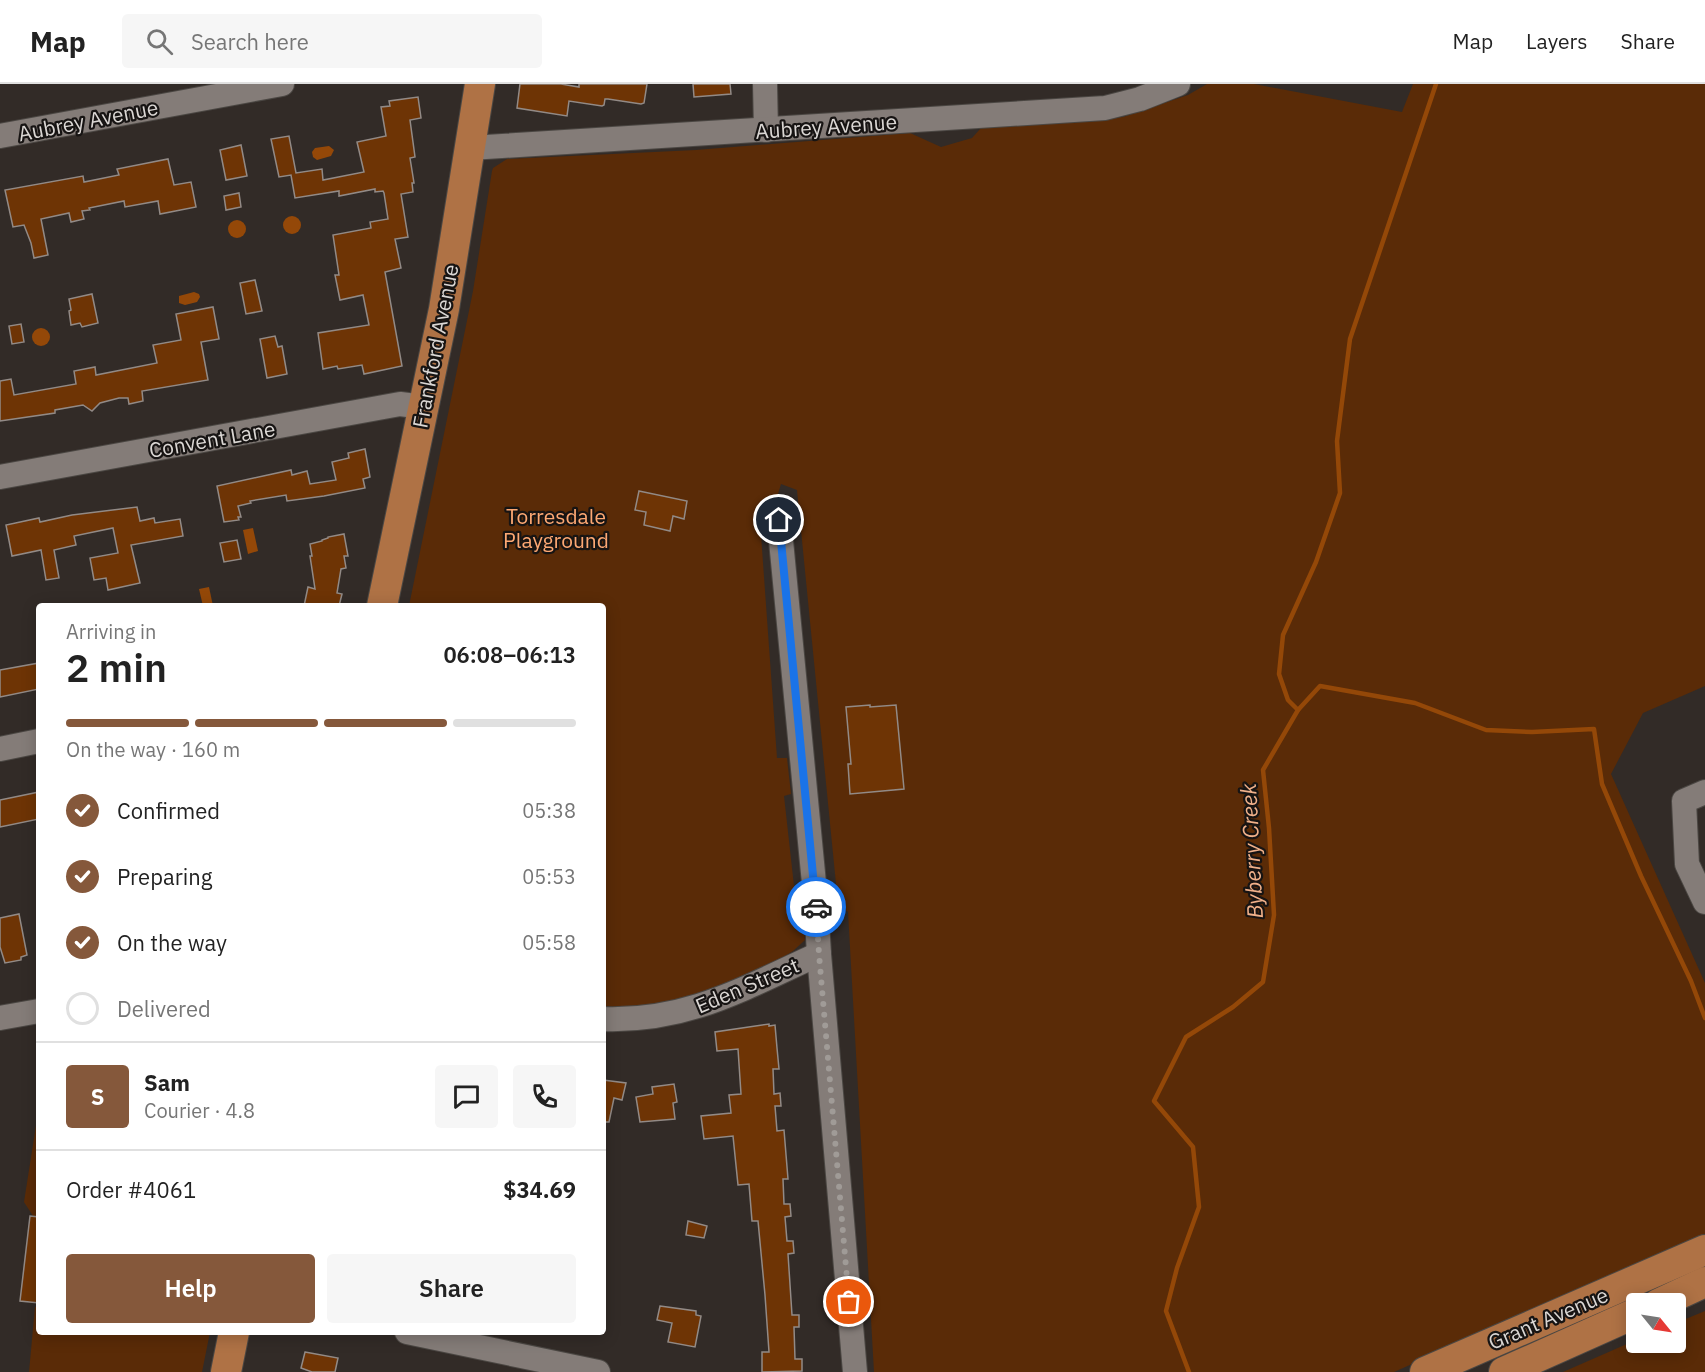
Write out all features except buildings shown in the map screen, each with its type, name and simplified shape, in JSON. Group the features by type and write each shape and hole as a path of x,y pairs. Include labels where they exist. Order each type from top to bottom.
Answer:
{"main road":[{"name":"Frankford Avenue","path":"383,603 449,281 480,84"},
{"name":"Grant Avenue","path":"1425,1372 1705,1250"},
{"path":"1682,1293 1705,1282"},
{"name":"Grant Avenue","path":"1504,1372 1626,1317"},
{"path":"226,1372 233,1335"}],"street":[{"name":"Aubrey Avenue","path":"0,136 282,84"},
{"path":"765,84 766,130"},
{"name":"Aubrey Avenue","path":"470,148 1105,108 1140,99 1178,84"},
{"name":"Convent Lane","path":"0,477 400,404 424,407"},
{"path":"779,520 816,904 855,1372"},
{"path":"0,749 36,742"},
{"path":"1705,792 1684,801 1687,864 1705,902"},
{"name":"Eden Street","path":"606,1019 651,1018 688,1011 727,997 819,954"},
{"path":"0,1018 36,1012"},
{"path":"421,1335 598,1372"}],"green space":[{"name":"Torresdale Playground","path":"1207,84 1254,84 1402,112 1413,84 1705,84 1705,686 1643,713 1611,774 1705,983 1705,1234 1394,1372 874,1372 848,912 838,904 797,490 781,484 766,534 761,535 777,758 787,758 791,794 784,796 796,904 802,911 805,940 793,951 768,967 700,998 645,1008 606,1010 606,603 410,603 473,291 492,171 507,159 696,150 910,133 941,147 972,138 981,128 1123,117 1188,95"},
{"path":"36,1125 36,1220 24,1202"},
{"path":"35,1307 36,1335 209,1335 202,1372 29,1372"},
{"path":"1705,1311 1705,1372 1563,1372 1626,1344 1626,1353 1686,1353 1686,1319"}],"shaded area":[{"path":"329,146 334,150 331,156 317,160 313,157 312,152 315,148"},
{"path":"288,216 296,216 301,221 299,232 288,234 283,229 283,221"},
{"path":"237,220 243,223 246,229 243,235 237,238 231,235 228,229 231,223"},
{"path":"194,292 200,297 197,302 185,305 179,303 179,296"},
{"path":"41,328 47,331 50,337 47,343 41,346 35,343 32,337 35,331"},
{"path":"253,528 258,551 248,554 243,530"},
{"path":"209,587 212,603 202,603 199,589"}],"waterway":[{"path":"1298,710 1288,700 1279,674 1283,635 1316,562 1340,493 1337,441 1350,339 1436,84"},
{"name":"Byberry Creek","path":"1189,1372 1166,1311 1177,1268 1199,1207 1193,1147 1154,1101 1186,1037 1233,1007 1263,982 1274,915 1263,770 1298,710 1320,686 1415,703 1486,730 1532,732 1594,729 1602,784 1641,876 1691,981 1705,1018"}],"way so far":[{"path":"816,907 849,1302"}],"route":[{"path":"779,520 816,907"}]}
